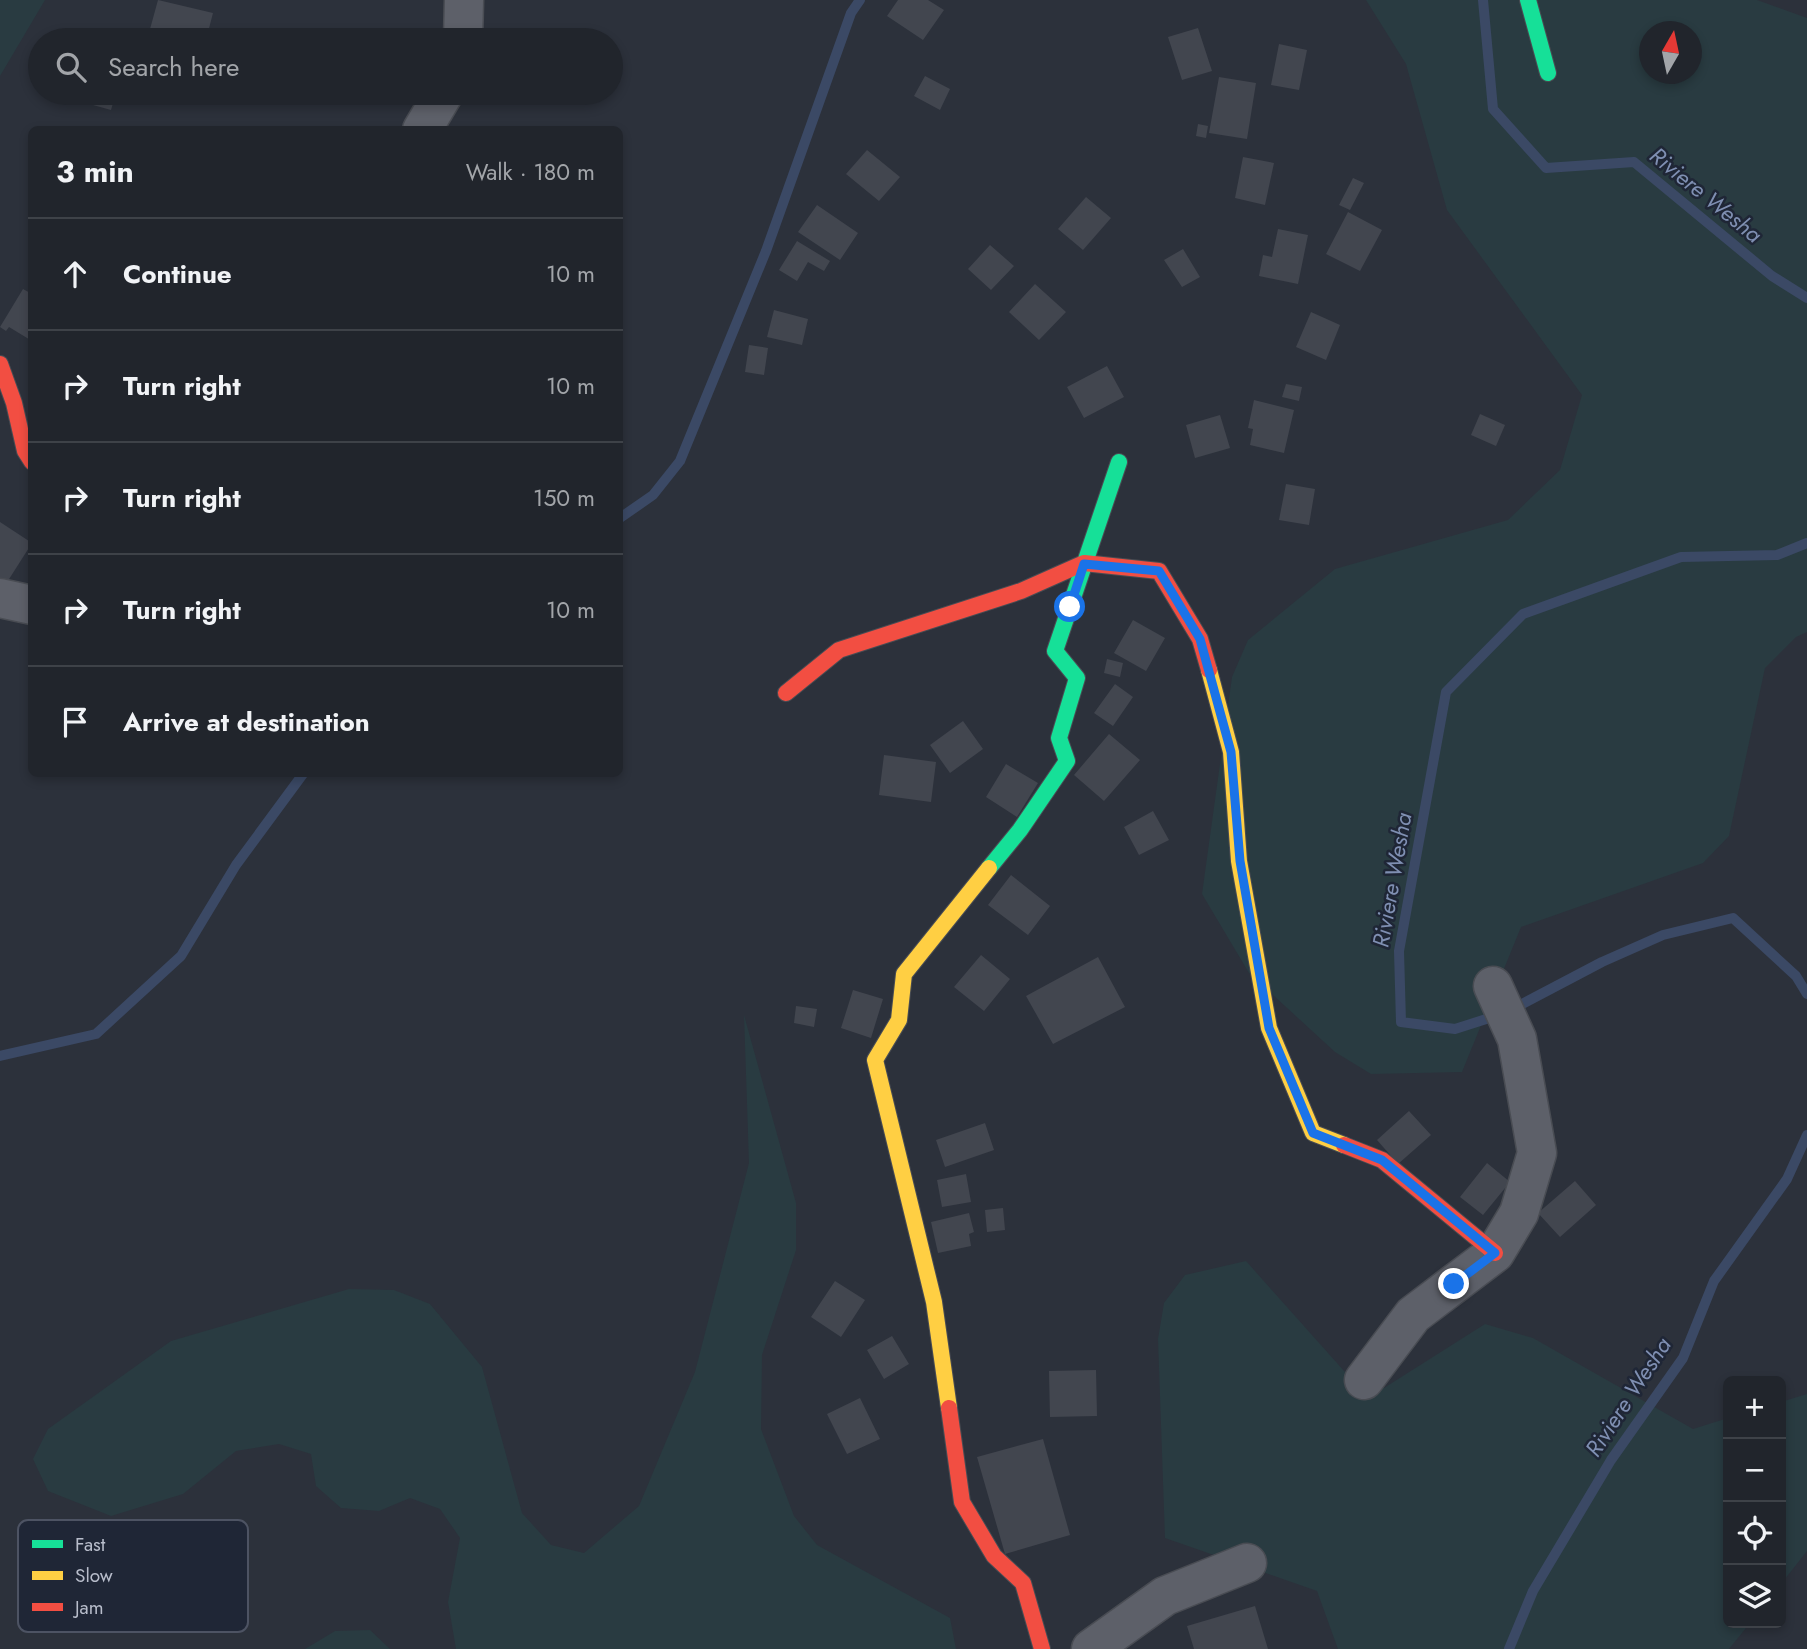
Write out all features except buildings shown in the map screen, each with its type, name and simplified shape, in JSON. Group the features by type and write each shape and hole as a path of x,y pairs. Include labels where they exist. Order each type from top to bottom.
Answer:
{"street":[{"path":"463,28 464,0"},
{"path":"1528,0 1548,73"},
{"path":"424,126 437,105"},
{"path":"0,364 14,403 24,451 28,456"},
{"path":"1042,1649 1023,1583 994,1556 962,1502 934,1302 875,1060 900,1020 904,974 1020,830 1067,761 1059,738 1077,678 1055,651 1119,463"},
{"path":"786,694 839,650 1021,591 1084,564 1159,571 1200,639 1231,752 1240,861 1269,1028 1313,1133 1382,1160 1495,1253"},
{"path":"0,598 28,604"},
{"path":"1364,1380 1413,1315 1495,1253 1519,1213 1537,1153 1517,1039 1493,986"},
{"path":"1091,1649 1165,1596 1247,1563"}],"shaded area":[{"path":"0,0 45,0 28,28 0,76"},
{"path":"1366,0 1757,0 1807,18 1807,632 1796,637 1765,668 1729,836 1703,863 1521,927 1462,1072 1371,1074 1335,1052 1249,973 1202,894 1232,677 1248,640 1335,569 1508,520 1560,470 1582,395 1447,210 1406,64"},
{"path":"744,1015 796,1203 796,1250 762,1355 761,1429 794,1516 817,1545 950,1618 956,1649 456,1649 448,1602 460,1538 440,1509 410,1498 379,1511 341,1508 316,1486 311,1454 279,1444 236,1451 183,1494 111,1516 48,1491 33,1459 48,1429 171,1341 349,1289 394,1290 430,1304 482,1367 522,1513 551,1545 584,1553 639,1506 695,1372 749,1163"},
{"path":"1246,1261 1353,1381 1384,1388 1485,1324 1533,1338 1693,1429 1723,1420 1723,1628 1746,1628 1729,1649 1338,1649 1317,1591 1165,1538 1158,1339 1164,1303 1185,1275"},
{"path":"1807,1394 1807,1551 1786,1578 1786,1439 1786,1400"},
{"path":"370,1630 390,1649 305,1649 335,1631"}],"waterway":[{"path":"623,516 653,495 680,461 766,251 851,13 860,0"},
{"name":"Riviere Wesha","path":"1483,0 1493,109 1546,168 1634,162 1772,276 1807,298"},
{"name":"Riviere Wesha","path":"1807,543 1777,555 1681,557 1523,614 1446,692 1399,951 1401,1022 1455,1029 1505,1013 1602,962 1663,935 1733,918 1796,976 1807,994"},
{"path":"0,1056 96,1034 181,956 236,865 301,777"},
{"name":"Riviere Wesha","path":"1509,1649 1533,1591 1611,1460 1683,1358 1714,1281 1787,1179 1807,1135"}],"traffic: fast":[{"path":"1528,0 1548,73"},
{"path":"989,868 1020,830 1067,761 1059,738 1077,678 1055,651 1119,462"}],"traffic: slow":[{"path":"1209,670 1231,752 1239,861 1269,1028 1313,1133 1344,1145"},
{"path":"949,1408 934,1302 875,1060 899,1020 904,974 989,868"}],"traffic: jam":[{"path":"0,364 28,456"},
{"path":"786,693 839,650 1021,591 1084,563 1159,571 1200,639 1209,670"},
{"path":"1344,1145 1382,1160 1495,1253"},
{"path":"949,1408 962,1502 994,1556 1023,1583 1042,1649"}],"route":[{"path":"1070,607 1084,564 1159,571 1200,639 1231,752 1240,861 1269,1028 1313,1133 1382,1160 1495,1253 1454,1284"}]}
